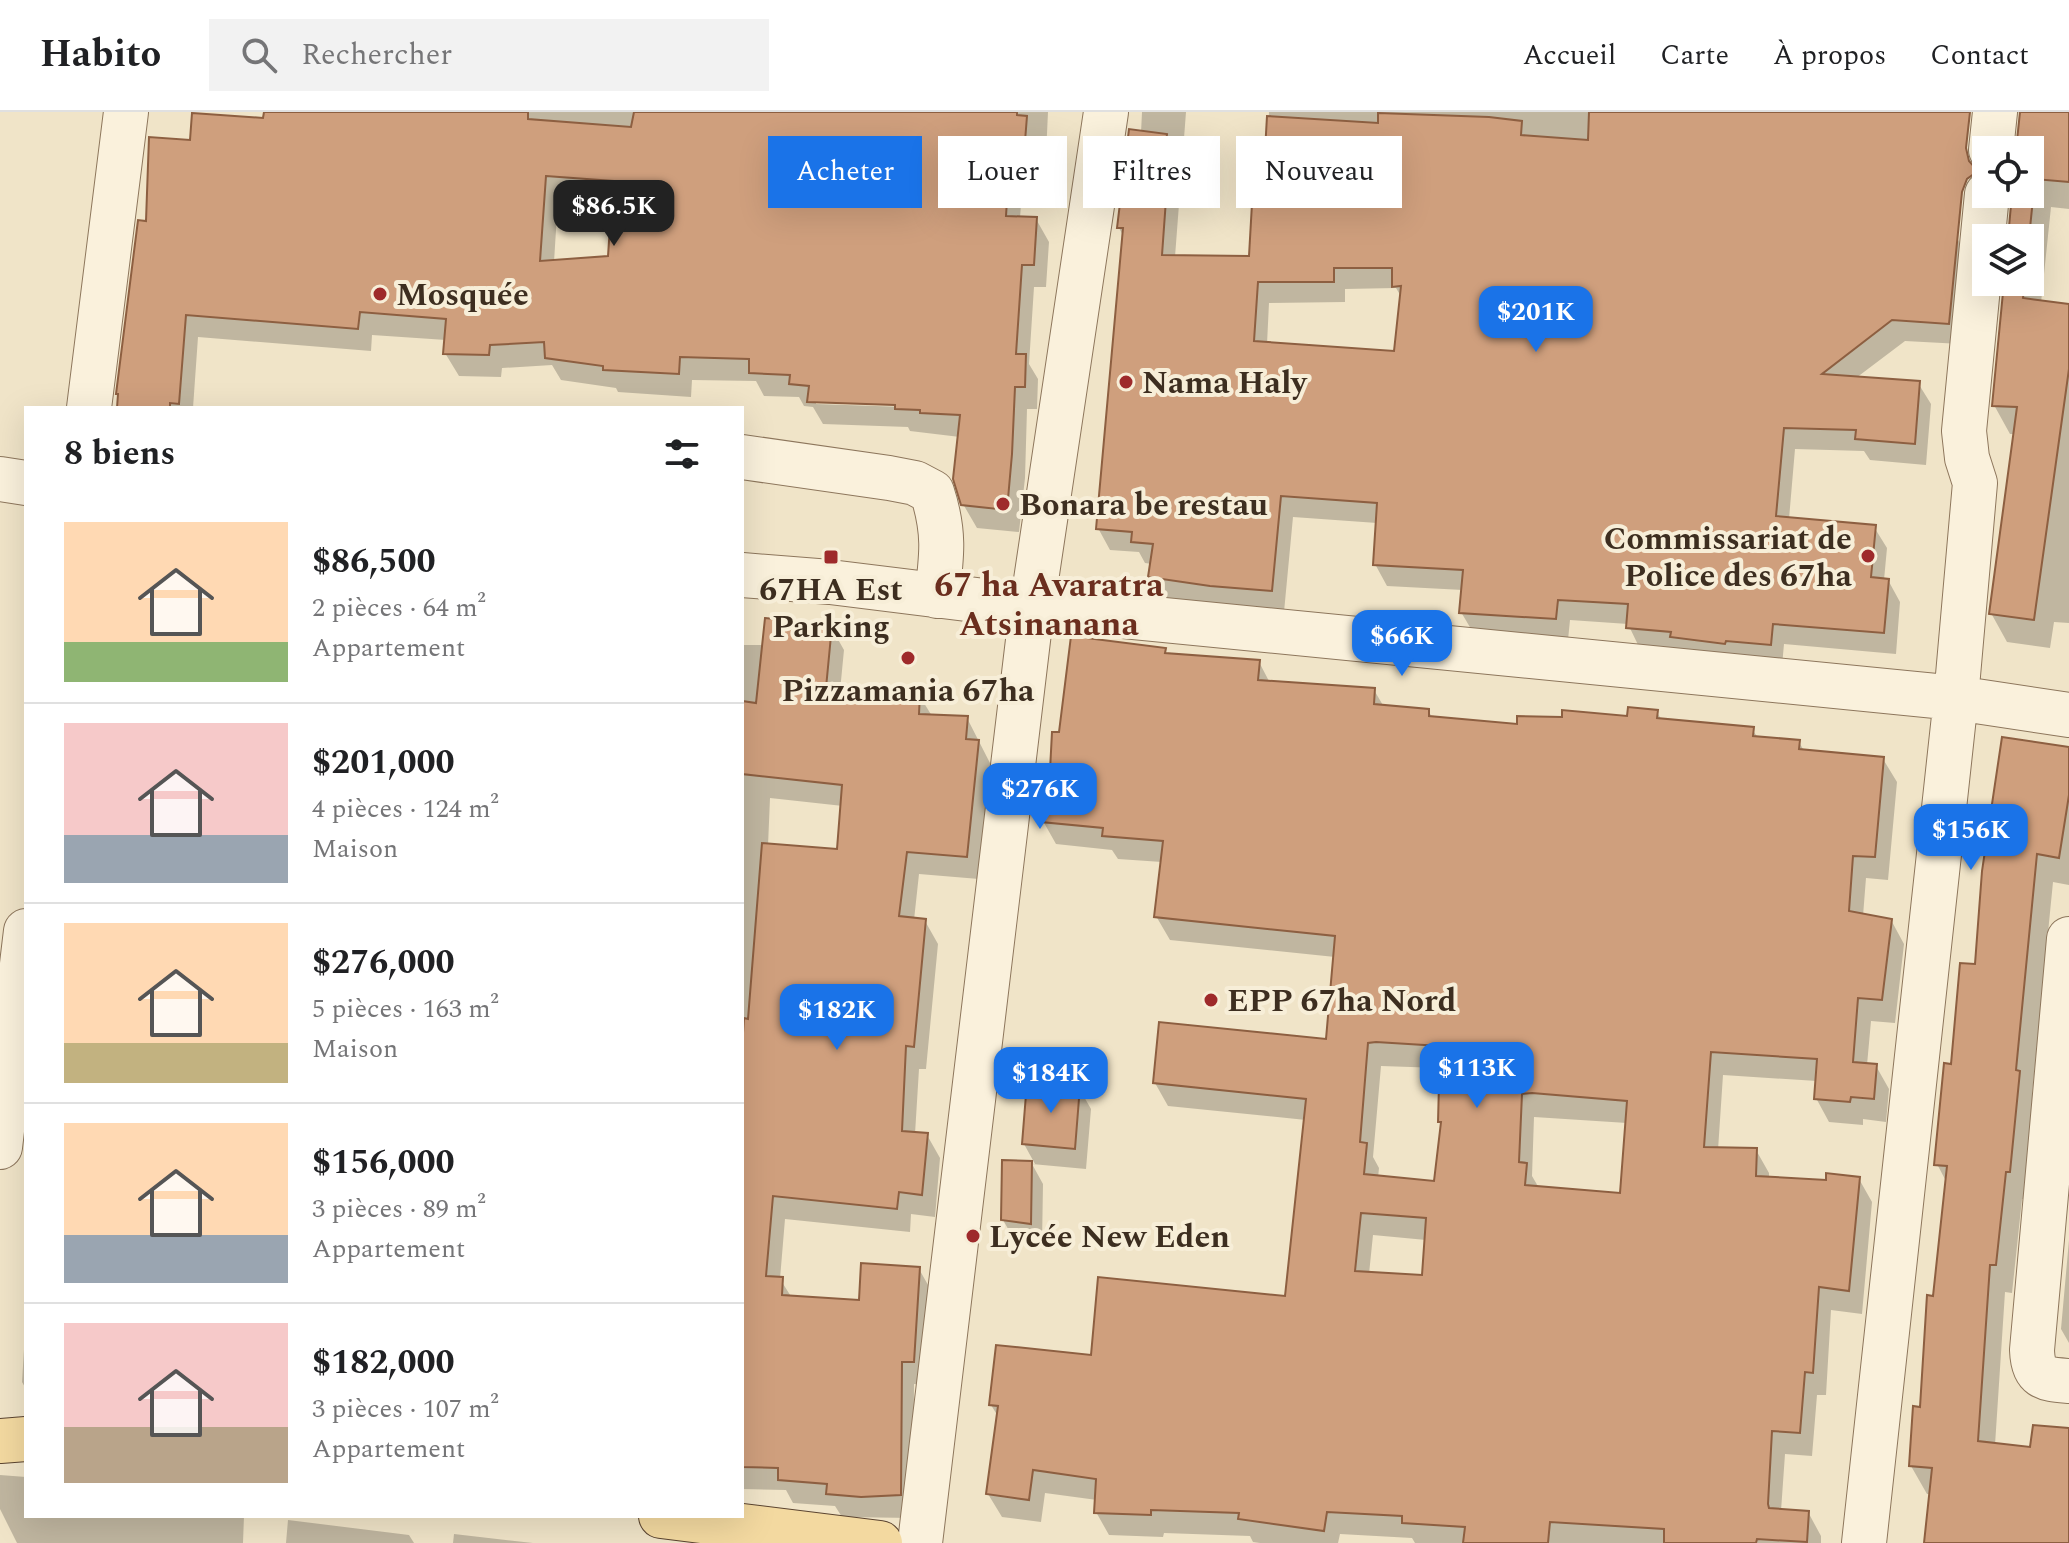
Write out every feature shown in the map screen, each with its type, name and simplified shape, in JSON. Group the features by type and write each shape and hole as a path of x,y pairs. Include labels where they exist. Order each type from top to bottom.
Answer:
{"main road":[{"path":"0,1441 24,1439"},
{"path":"677,1518 880,1543"}],"street":[{"path":"89,406 126,112"},
{"path":"920,1543 1032,607 1106,112"},
{"path":"1992,136 1995,112"},
{"path":"1864,1543 1956,698 1975,483 1967,458 1964,431 1986,208"},
{"path":"744,457 889,478 915,483 932,492 941,518 942,551 937,596"},
{"path":"744,575 1032,607 1956,698 2069,715"},
{"path":"2069,939 2062,1113 2032,1362 2034,1369 2045,1379 2069,1381"},
{"path":"0,1147 24,948"}],"building":[{"path":"264,112 528,112 528,119 631,127 634,112 1017,112 1017,115 1027,116 1025,136 938,136 938,208 1007,208 1006,216 1037,217 1034,265 1022,265 1016,354 1026,354 1025,387 1015,387 1007,510 961,505 953,479 960,415 920,413 920,410 895,409 895,405 807,402 809,386 789,384 790,375 749,373 749,359 680,357 679,374 603,370 603,366 545,358 544,342 490,345 489,355 443,354 446,319 360,312 358,329 186,315 179,404 117,406 116,394 138,220 146,221 149,137 190,140 192,113 263,118","holes":["546,176 613,181 608,256 540,261"]},
{"path":"1589,112 1970,112 1966,148 1972,175 1967,179 1962,192 1949,324 1892,320 1822,374 1920,381 1915,444 1855,439 1856,430 1784,428 1776,516 1876,525 1871,577 1889,579 1884,633 1773,624 1771,645 1726,641 1725,644 1670,637 1671,632 1626,628 1628,604 1558,600 1556,619 1459,613 1463,570 1373,565 1377,503 1281,496 1272,591 1148,577 1153,544 1131,542 1132,532 1096,529 1123,228 1117,228 1119,208 1165,208 1162,255 1249,256 1252,208 1402,208 1402,136 1266,136 1267,116 1378,123 1378,113 1489,117 1522,121 1521,135 1588,140","holes":["1334,268 1392,268 1392,287 1401,286 1394,351 1254,341 1258,282 1334,282"]},
{"path":"2020,112 2069,112 2069,182 2044,180 2044,136 2017,136"},
{"path":"1129,129 1167,136 1128,136"},
{"path":"2011,208 2032,208 2030,224 2009,224"},
{"path":"2003,296 2023,296 2069,304 2069,369 2034,620 1989,614 2017,407 1992,406"},
{"path":"765,618 832,625 826,688 920,693 919,714 968,716 966,739 979,740 967,857 907,852 899,916 926,919 914,1047 906,1046 902,1131 928,1133 922,1195 899,1192 897,1209 773,1196 766,1276 783,1277 782,1295 859,1300 861,1263 920,1267 914,1362 902,1362 901,1495 861,1497 826,1494 827,1484 778,1480 778,1468 744,1467 744,1018 748,1019 762,843 837,849 842,785 744,774 744,701 756,703"},
{"path":"1071,636 1166,648 1165,653 1260,660 1258,680 1375,688 1374,704 1429,709 1429,716 1517,724 1517,716 1562,717 1562,710 1627,716 1628,707 1658,710 1657,718 1754,727 1753,736 1800,740 1799,749 1884,757 1875,857 1853,856 1849,911 1892,919 1882,1000 1858,998 1853,1062 1877,1064 1874,1099 1851,1097 1850,1102 1814,1099 1817,1059 1711,1052 1704,1147 1757,1148 1756,1176 1826,1180 1826,1173 1860,1177 1849,1291 1819,1287 1813,1373 1805,1372 1800,1433 1772,1431 1769,1508 1809,1511 1807,1542 1757,1539 1756,1543 1664,1543 1664,1529 1550,1522 1548,1543 1463,1543 1465,1527 1402,1523 1402,1516 1327,1512 1324,1531 1238,1519 1239,1513 1151,1510 1151,1515 1094,1513 1096,1479 1033,1470 1029,1500 986,1494 998,1406 989,1405 996,1345 1091,1355 1098,1277 1285,1296 1306,1099 1153,1083 1159,1022 1326,1039 1335,936 1154,917 1163,841 1102,836 1103,828 1041,822 1042,790 1049,790 1052,732 1059,732","holes":["1368,1043 1440,1046 1438,1122 1441,1122 1434,1181 1364,1174 1367,1143 1360,1142","1522,1094 1627,1101 1620,1193 1525,1185 1527,1163 1519,1162","1361,1213 1426,1218 1422,1275 1355,1271"]},
{"path":"2002,737 2069,747 2069,795 2059,858 2037,854 2016,1070 2020,1071 2010,1172 2006,1172 1996,1265 1990,1265 1978,1441 2030,1447 2033,1425 2069,1428 2069,1543 1924,1543 1932,1468 1909,1466 1913,1406 1920,1407 1927,1295 1933,1296 1947,1166 1934,1165 1944,1063 1951,1064 1960,963 1975,964 1982,871"},
{"path":"1027,1082 1080,1086 1075,1149 1022,1144"},
{"path":"1002,1160 1032,1161 1031,1224 1001,1220"}],"place":[{"name":"Mosquée","path":"380,294"},
{"name":"Nama Haly","path":"1126,382"},
{"name":"Bonara be restau","path":"1003,504"},
{"name":"Commissariat de Police des 67ha","path":"1868,556"},
{"name":"67HA Est Parking","path":"831,557"},
{"name":"Pizzamania 67ha","path":"908,658"},
{"name":"EPP 67ha Nord","path":"1211,1000"},
{"name":"Lycée New Eden","path":"973,1236"}],"district":[{"name":"67 ha Avaratra Atsinanana","path":"1049,604"}]}
